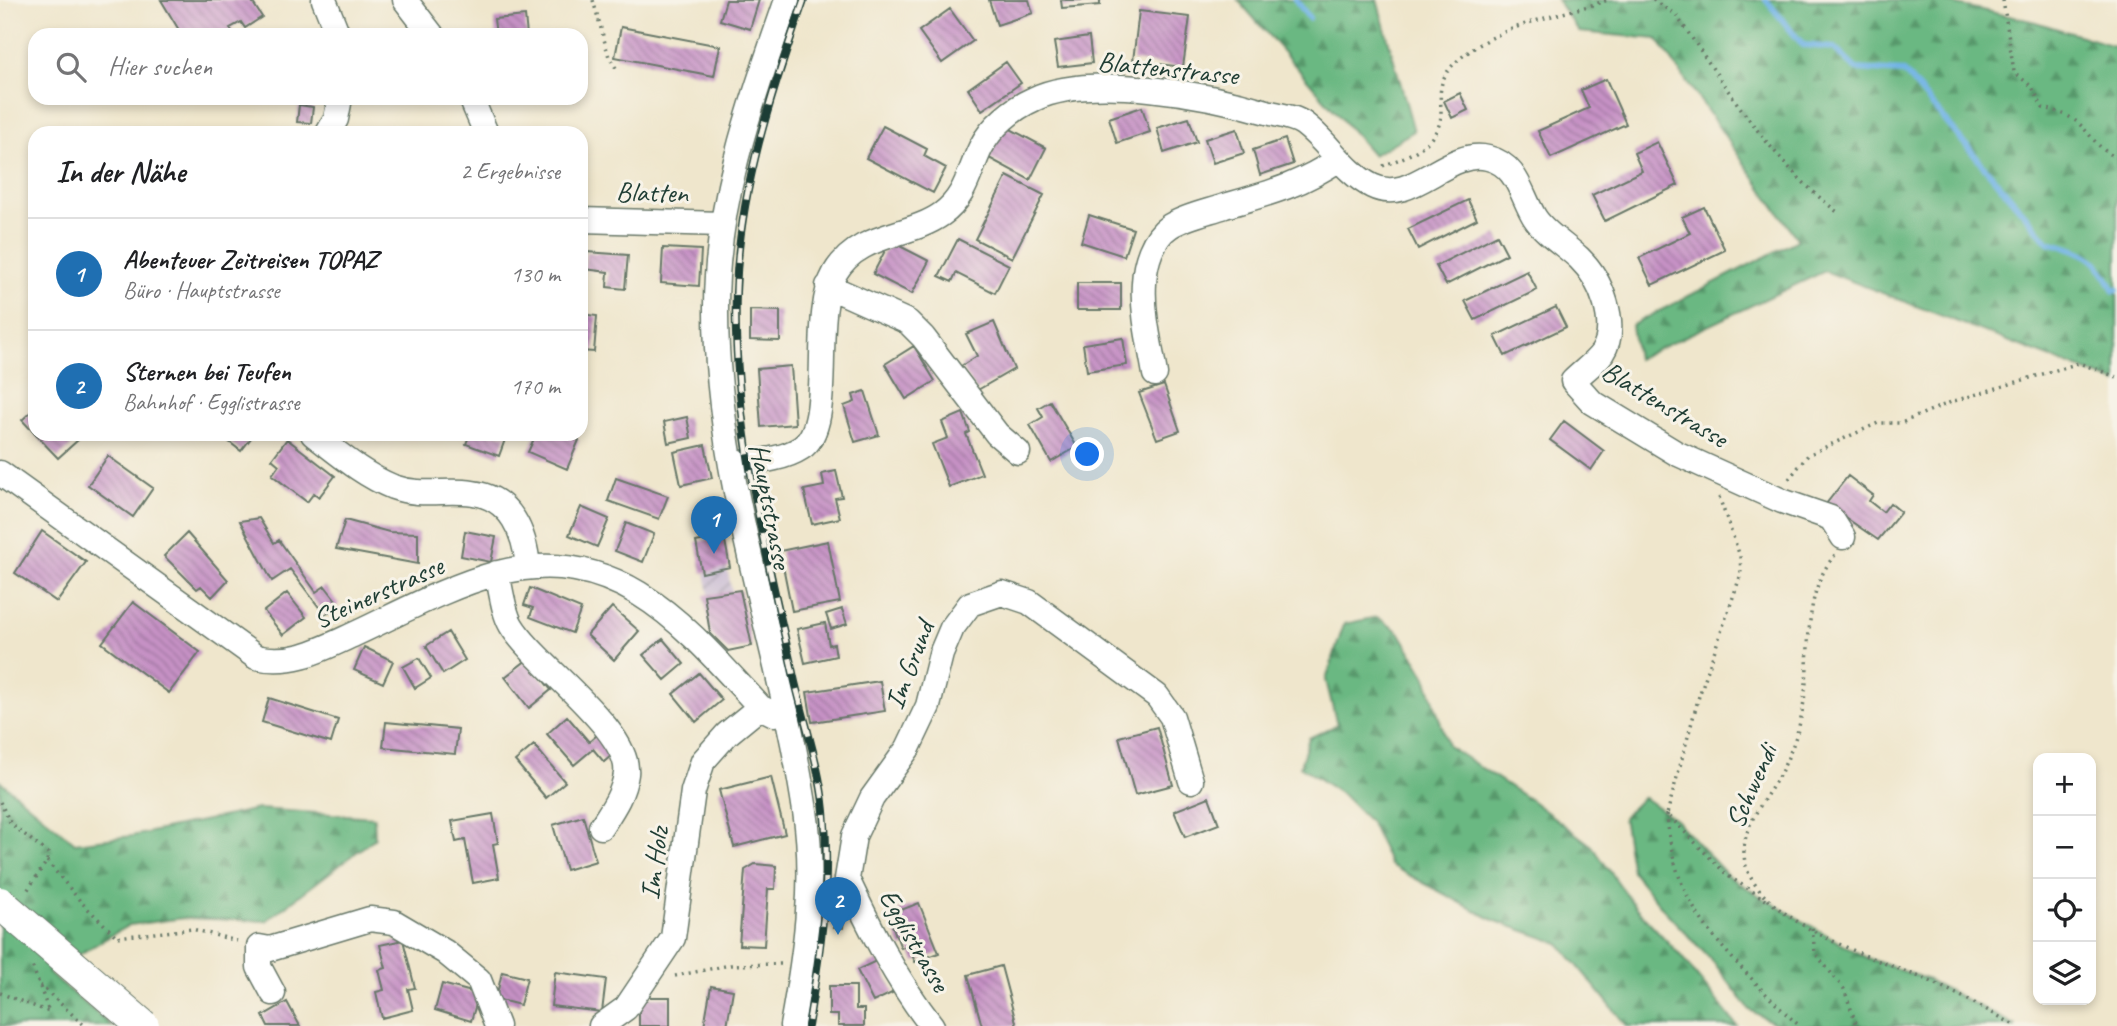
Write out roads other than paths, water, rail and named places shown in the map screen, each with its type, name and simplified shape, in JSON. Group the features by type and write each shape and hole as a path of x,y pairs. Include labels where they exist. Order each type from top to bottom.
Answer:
{"main road":[{"path":"0,904 143,1026"}],"street":[{"path":"324,0 335,28"},
{"name":"Hauptstrasse","path":"787,0 742,129 722,224 716,306 721,393 731,464 806,812 810,876 804,954 792,1026"},
{"path":"408,4 427,28"},
{"name":"Blattenstrasse","path":"731,464 780,457 803,447 815,432 820,412 821,316 828,286 838,267 862,247 884,235 915,228 942,215 958,199 981,146 998,123 1035,98 1069,90 1121,87 1222,99 1302,122 1370,186 1388,192 1404,188 1465,158 1486,157 1502,163 1512,172 1536,220 1588,268 1609,316 1610,332 1602,353 1573,381 1592,402 1676,453 1782,501 1831,518 1843,537"},
{"path":"332,126 339,105"},
{"path":"474,105 482,126"},
{"path":"1155,374 1143,309 1144,280 1150,252 1158,238 1169,227 1192,216 1309,179 1339,159"},
{"name":"Blatten","path":"588,220 722,224"},
{"path":"828,286 908,322 923,337 998,434 1018,452"},
{"path":"322,441 355,467 394,487 436,495 474,493 505,506 523,533 528,567"},
{"name":"Steinerstrasse","path":"0,473 240,647 271,660 309,655 442,594 497,573 528,567 574,568 625,584 673,616 760,707"},
{"path":"497,573 511,624 613,736 625,758 626,773 620,797 601,827"},
{"name":"Im Grund","path":"848,878 854,836 872,798 908,748 928,706 941,654 952,628 970,604 1002,593 1029,602 1157,696 1172,717 1191,781"},
{"path":"760,707 774,714 785,712"},
{"name":"Im Holz","path":"601,1026 626,1008 673,938 694,791 703,761 727,734 760,707"},
{"name":"Egglistrasse","path":"810,876 848,878 869,925 913,1002 932,1026"},
{"path":"273,993 259,967 259,947 270,949 370,919 394,922 444,952 479,980 497,1026"}],"waterway":[{"path":"1296,0 1309,18"},
{"path":"1766,0 1803,45 1834,48 1856,69 1904,72 2048,242 2080,252 2096,262 2114,291 2117,290"}],"railway":[{"path":"804,0 769,107 750,180 738,254 736,341 754,489 773,586 816,762 824,811 825,892 808,1026"}],"place":[{"name":"Abenteuer Zeitreisen TOPAZ","path":"714,554"},
{"name":"Sternen bei Teufen","path":"838,935"}]}
